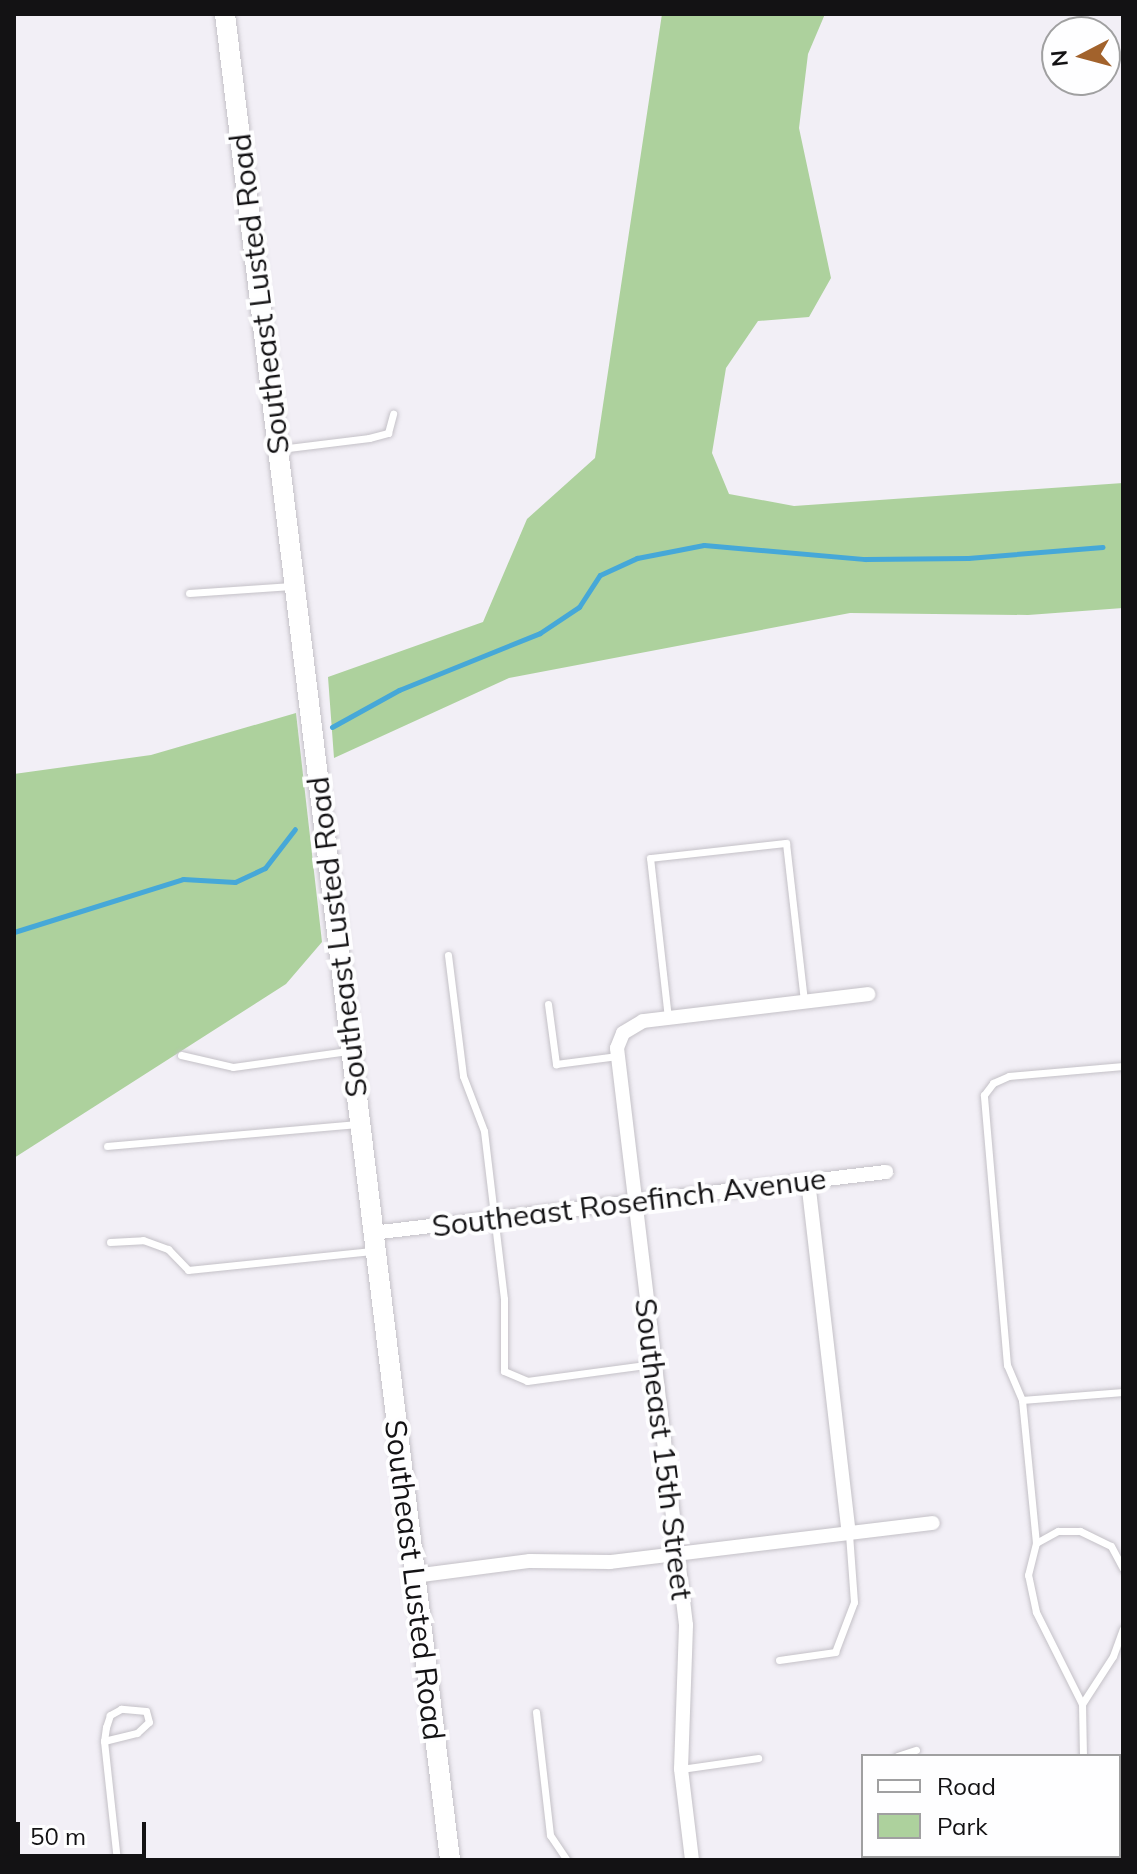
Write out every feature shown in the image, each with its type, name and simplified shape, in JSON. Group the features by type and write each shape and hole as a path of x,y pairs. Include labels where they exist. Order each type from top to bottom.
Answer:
{"main road":[{"name":"Southeast Lusted Road","path":"225,14 450,1860"}],"street":[{"path":"668,1018 868,994"},
{"name":"Southeast 15th Street","path":"668,1018 634,1024 620,1039 617,1056 688,1646 681,1769 692,1860"},
{"name":"Southeast Rosefinch Avenue","path":"373,1242 494,1218 886,1172"},
{"path":"808,1181 849,1533"},
{"path":"414,1576 530,1561 600,1563 933,1523"}],"lane":[{"path":"278,449 388,433 393,414"},
{"path":"189,593 295,586"},
{"path":"668,1018 650,858 786,843 804,1002"},
{"path":"448,955 463,1076 484,1131 504,1299 504,1371 515,1380 527,1381 653,1364"},
{"path":"548,1004 556,1064 617,1056"},
{"path":"181,1055 233,1067 350,1050"},
{"path":"1083,1754 1082,1704 1036,1612 1028,1575 1036,1543 1022,1400 1007,1365 984,1095 993,1083 1009,1076 1123,1066"},
{"path":"107,1146 359,1123"},
{"path":"110,1242 143,1240 168,1249 188,1270 373,1242"},
{"path":"1022,1400 1123,1392"},
{"path":"1036,1543 1058,1531 1080,1531 1111,1546 1123,1569"},
{"path":"779,1660 835,1652 854,1602 849,1533"},
{"path":"1082,1704 1113,1656 1123,1629"},
{"path":"104,1741 137,1733 149,1722 146,1711 134,1707 110,1715 104,1741 117,1860"},
{"path":"536,1712 550,1835 567,1860"},
{"path":"903,1754 916,1750"},
{"path":"681,1769 758,1758"}],"green space":[{"path":"662,14 825,14 808,54 799,128 831,278 809,317 758,321 726,368 712,453 729,494 794,506 1123,483 1123,608 1028,615 850,613 509,678 334,758 328,677 483,622 527,519 595,458"},
{"path":"296,713 322,942 286,984 14,1158 14,774 151,755"}],"waterway":[{"path":"332,727 399,690 540,633 579,607 600,575 637,558 704,545 865,559 968,558 1103,547"},
{"path":"14,932 183,879 235,882 265,868 295,829"}]}
